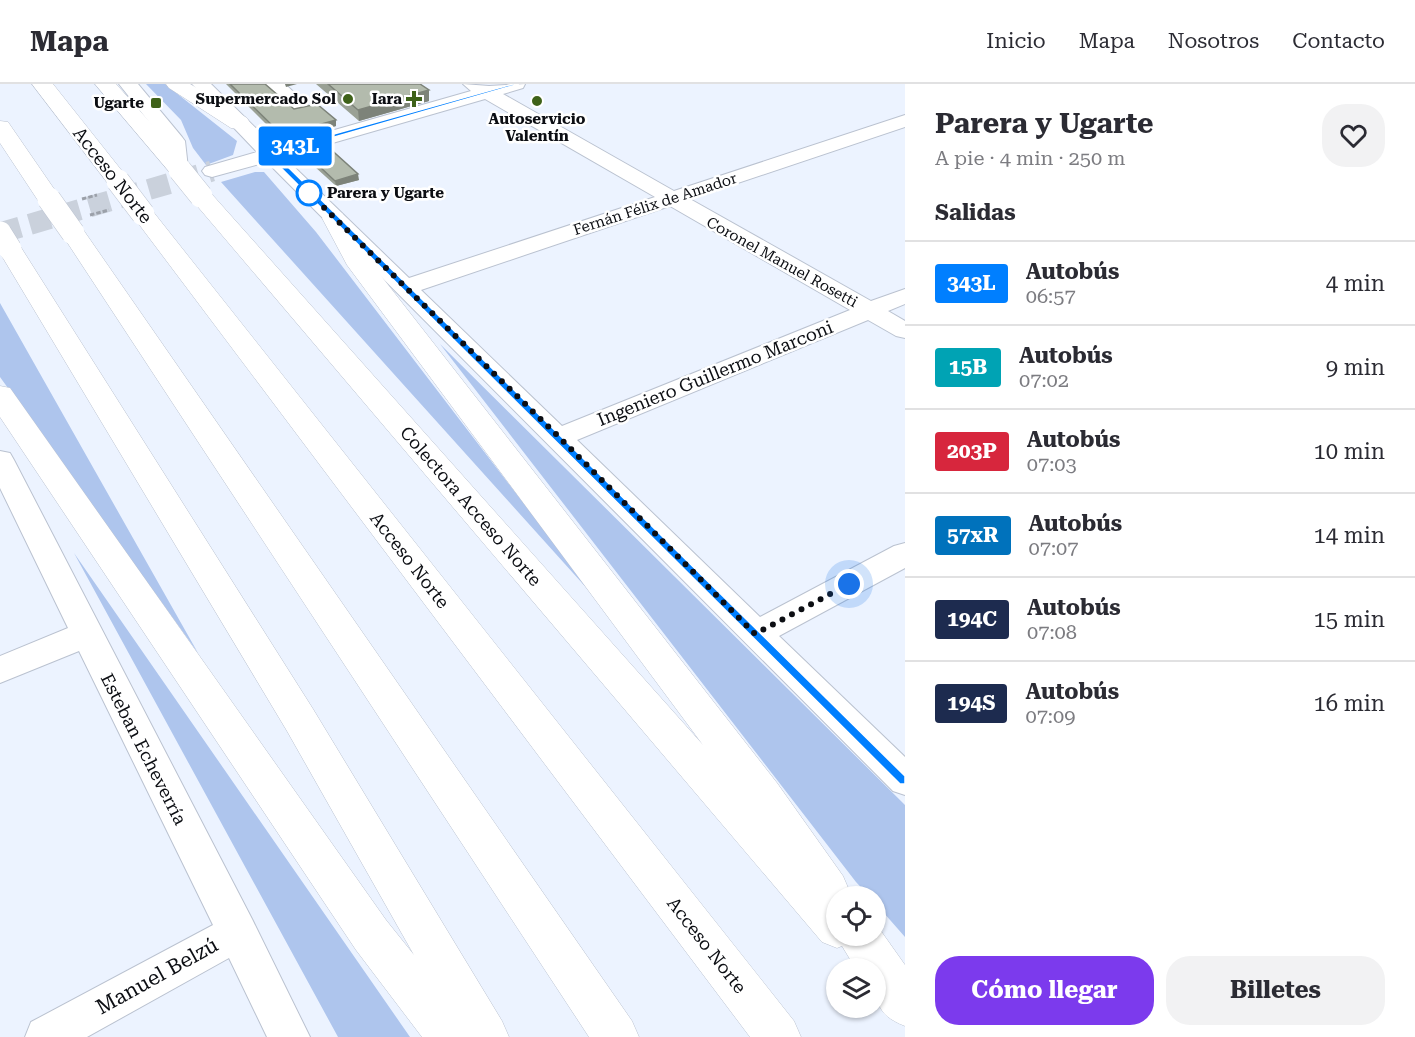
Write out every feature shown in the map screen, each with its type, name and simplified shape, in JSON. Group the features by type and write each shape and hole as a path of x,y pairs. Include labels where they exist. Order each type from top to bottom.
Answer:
{"highway":[{"name":"Acceso Norte","path":"42,84 778,1037"},
{"name":"Colectora Acceso Norte","path":"105,84 179,169 207,183 826,914"},
{"path":"176,84 240,123"},
{"path":"0,127 616,1037"},
{"path":"334,218 360,266 763,795 826,887"},
{"path":"5,241 300,720 486,1037"},
{"path":"0,395 371,935 451,1037"},
{"path":"853,946 863,958"},
{"path":"866,946 905,1005"},
{"path":"886,983 905,1005"}],"street":[{"path":"128,84 175,141 179,169"},
{"path":"274,84 305,112"},
{"path":"207,183 270,153 327,133 479,88 516,84"},
{"name":"Coronel Manuel Rosetti","path":"479,88 905,331"},
{"path":"206,89 905,780"},
{"path":"206,89 231,89"},
{"name":"Fernán Félix de Amador","path":"406,288 905,121"},
{"name":"Ingeniero Guillermo Marconi","path":"559,437 905,296"},
{"name":"Esteban Echeverría","path":"0,460 290,1037"},
{"path":"755,634 905,554"},
{"path":"0,670 86,634"},
{"name":"Manuel Belzú","path":"46,1037 238,932"}],"shaded area":[{"path":"146,84 165,84 237,141 233,155 206,165 193,148 181,120"},
{"path":"255,172 264,172 316,232 600,603 221,182"},
{"path":"0,303 198,653 0,377"},
{"path":"440,344 905,805 905,937 886,915 886,886 860,886"},
{"path":"74,553 410,1037 338,1037"}],"building":[{"path":"230,84 265,84 294,109 317,104 336,120 282,135"},
{"path":"328,84 420,84 429,90 358,110"},
{"path":"326,145 358,174 335,181 304,152"}],"tunnel":[{"path":"0,233 212,171"}],"bus line":[{"name":"343L","path":"516,84 270,153 905,780"}],"place":[{"name":"Supermercado Sol","path":"348,99"},
{"name":"Iara","path":"414,99"},
{"name":"Autoservicio Valentín","path":"537,101"},
{"name":"Ugarte","path":"156,103"},
{"name":"Parera y Ugarte","path":"309,193"}],"route":[{"path":"309,193 305,189 559,437 755,634 849,584"}]}
